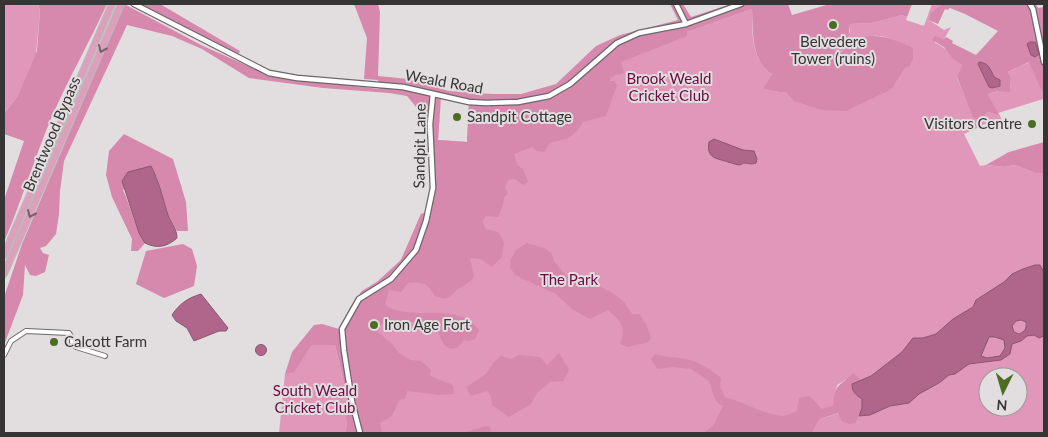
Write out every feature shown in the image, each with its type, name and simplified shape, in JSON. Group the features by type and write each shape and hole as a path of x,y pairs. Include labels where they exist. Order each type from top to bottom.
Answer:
{"highway":[{"name":"Brentwood Bypass","path":"4,255 112,4"},
{"name":"Brentwood Bypass","path":"4,274 122,4"}],"street":[{"name":"Weald Road","path":"135,4 268,73 304,79 403,87 468,102 486,103 518,102 549,96 570,84 617,43 640,33 686,24 741,4"},
{"path":"676,4 686,24"},
{"path":"1030,4 1033,9 1044,62"},
{"name":"Sandpit Lane","path":"360,433 352,402 342,329 359,300 391,279 416,250 426,221 433,188 430,124 433,94"},
{"path":"4,355 12,341 26,331 69,333 76,347 105,356"}],"green space":[{"path":"4,4 38,4 40,10 36,54 17,97 4,114"},
{"path":"38,4 107,4 53,114 4,242 4,200 24,141 4,134 4,114 17,97 37,51 40,10"},
{"path":"124,4 203,46 271,76 379,89 378,80 364,79 367,38 354,4 378,4 380,12 378,76 408,79 449,91 521,94 556,84 596,46 620,35 678,20 670,4 683,4 691,17 731,4 788,4 792,15 830,4 912,4 907,17 902,15 872,23 850,24 848,39 843,44 827,42 833,50 842,52 859,39 874,36 895,40 913,48 913,58 910,66 906,67 892,89 846,111 822,110 794,101 786,92 763,89 772,74 760,62 754,45 752,9 687,32 687,36 621,62 624,73 616,74 610,78 610,81 614,81 617,85 606,116 583,122 573,135 550,143 544,152 537,151 532,147 514,154 518,166 523,169 528,182 523,185 515,179 508,180 505,187 508,194 504,197 498,217 486,216 482,222 486,229 498,232 504,242 502,257 492,267 481,259 470,258 474,277 450,297 435,296 427,285 421,283 408,283 401,292 389,290 385,305 396,310 459,316 470,321 479,330 475,339 464,340 458,347 451,349 444,345 434,324 396,321 379,325 374,329 392,344 399,353 410,360 421,361 431,370 430,376 453,385 454,394 439,395 407,391 405,399 399,400 392,416 380,423 382,433 345,433 347,424 345,412 349,404 335,345 312,345 294,372 285,374 292,352 314,325 322,324 339,329 362,291 377,282 401,260 421,214 428,212 433,188 430,124 407,96 323,88 249,78 202,49 172,36 127,25 64,161 56,234 46,246 40,248 43,253 49,255 45,272 36,276 30,275 25,265 23,295 4,345 4,297 22,244","holes":["441,97 469,102 467,142 438,140"]},
{"path":"141,4 160,4 240,51 238,55 213,43"},
{"path":"932,4 943,4 929,20 944,30 951,27 944,39 935,37 935,43 943,47 962,65 957,78 974,117 988,112 1000,116 1002,120 999,124 996,119 964,134 980,166 1004,167 1015,165 1044,174 1044,433 812,433 820,419 839,413 841,421 856,423 862,399 855,394 856,381 847,379 837,385 833,405 822,410 810,396 803,413 721,433 361,433 350,308 362,291 377,282 401,260 421,214 428,212 433,188 441,97 438,140 467,142 469,102 549,96 615,45 687,32 752,9 756,54 765,69 772,74 764,89 779,92 892,89 906,67 907,45 886,37 873,36 848,49 836,52 826,42 831,41 837,44 850,32 850,24 872,23 902,15 907,17 906,20 924,26"},
{"path":"943,4 1036,4 1038,8 1044,7 1044,96 1029,62 1008,72 1011,78 1010,92 998,91 988,94 1000,116 988,112 985,114 984,119 978,120 973,117 957,77 962,65 953,59 944,47 932,40 935,36 944,39 946,37 953,41 952,43 976,55 998,31 950,8 945,9 938,24 929,20 931,13"},
{"path":"1030,62 1044,96 1043,99 998,113 988,94 998,91 1010,91 1011,79 1008,72"},
{"path":"124,134 173,159 186,202 188,231 177,231 167,213 157,178 151,166 123,190 145,243 138,251 131,251 132,239 112,197 106,175 109,151"},
{"path":"1044,142 1044,174 1015,165 1004,167 986,165 1009,152"},
{"name":"The Park","path":"527,243 544,248 552,254 554,261 567,277 590,282 611,292 624,302 632,314 639,314 646,324 651,338 648,342 628,347 620,344 623,333 622,325 608,310 590,319 572,309 556,294 515,275 510,267 511,259 516,250"},
{"path":"183,244 192,249 197,266 194,286 164,298 136,284 146,251"},
{"name":"South Weald Cricket Club","path":"312,345 335,345 349,404 345,412 347,424 345,433 279,433 285,374 294,371"},
{"path":"559,353 569,370 563,381 550,382 537,393 531,404 509,417 492,405 491,396 487,391 471,396 466,387 486,374 494,362 501,356 511,359 519,355 540,357 547,365"},
{"path":"655,354 698,363 721,378 720,387 725,397 767,413 782,416 797,411 799,398 810,396 822,409 833,405 837,388 853,373 861,380 856,381 855,394 862,399 862,408 856,423 849,424 841,421 838,413 820,419 812,433 703,433 713,426 723,406 715,399 709,381 691,369 673,367 657,369 651,359"},
{"path":"486,426 490,427 491,433 463,433"}],"shaded area":[{"path":"1035,42 1039,54 1035,57 1031,55 1027,44"},
{"path":"979,62 989,67 994,77 1000,80 1000,86 989,87 978,64"},
{"path":"714,139 743,150 754,151 757,159 756,163 739,165 713,157 709,152 709,142"},
{"path":"151,166 168,216 177,234 177,238 162,246 145,243 139,233 122,181 128,172"},
{"path":"1040,265 1044,272 1044,336 1039,338 1034,335 1027,336 1021,341 1012,344 1010,354 1001,360 969,364 919,394 909,403 890,406 870,415 859,416 862,408 862,399 855,393 852,384 871,376 902,352 913,338 923,338 936,334 953,319 973,307 976,300 1004,282 1012,274","holes":["1016,321 1026,322 1026,326 1024,331 1019,334 1014,332 1012,326","989,337 1004,340 1005,348 1000,356 987,358 981,356"]},
{"path":"201,294 228,328 226,331 219,331 194,341 187,328 176,321 172,315 178,307 192,297"},
{"path":"261,344 267,350 261,356 255,350"}],"place":[{"name":"Belvedere Tower (ruins)","path":"833,25"},
{"name":"Sandpit Cottage","path":"457,117"},
{"name":"Visitors Centre","path":"1032,124"},
{"name":"Iron Age Fort","path":"374,325"},
{"name":"Calcott Farm","path":"54,342"}],"park label":[{"name":"Brook Weald Cricket Club","path":"669,88"}]}
